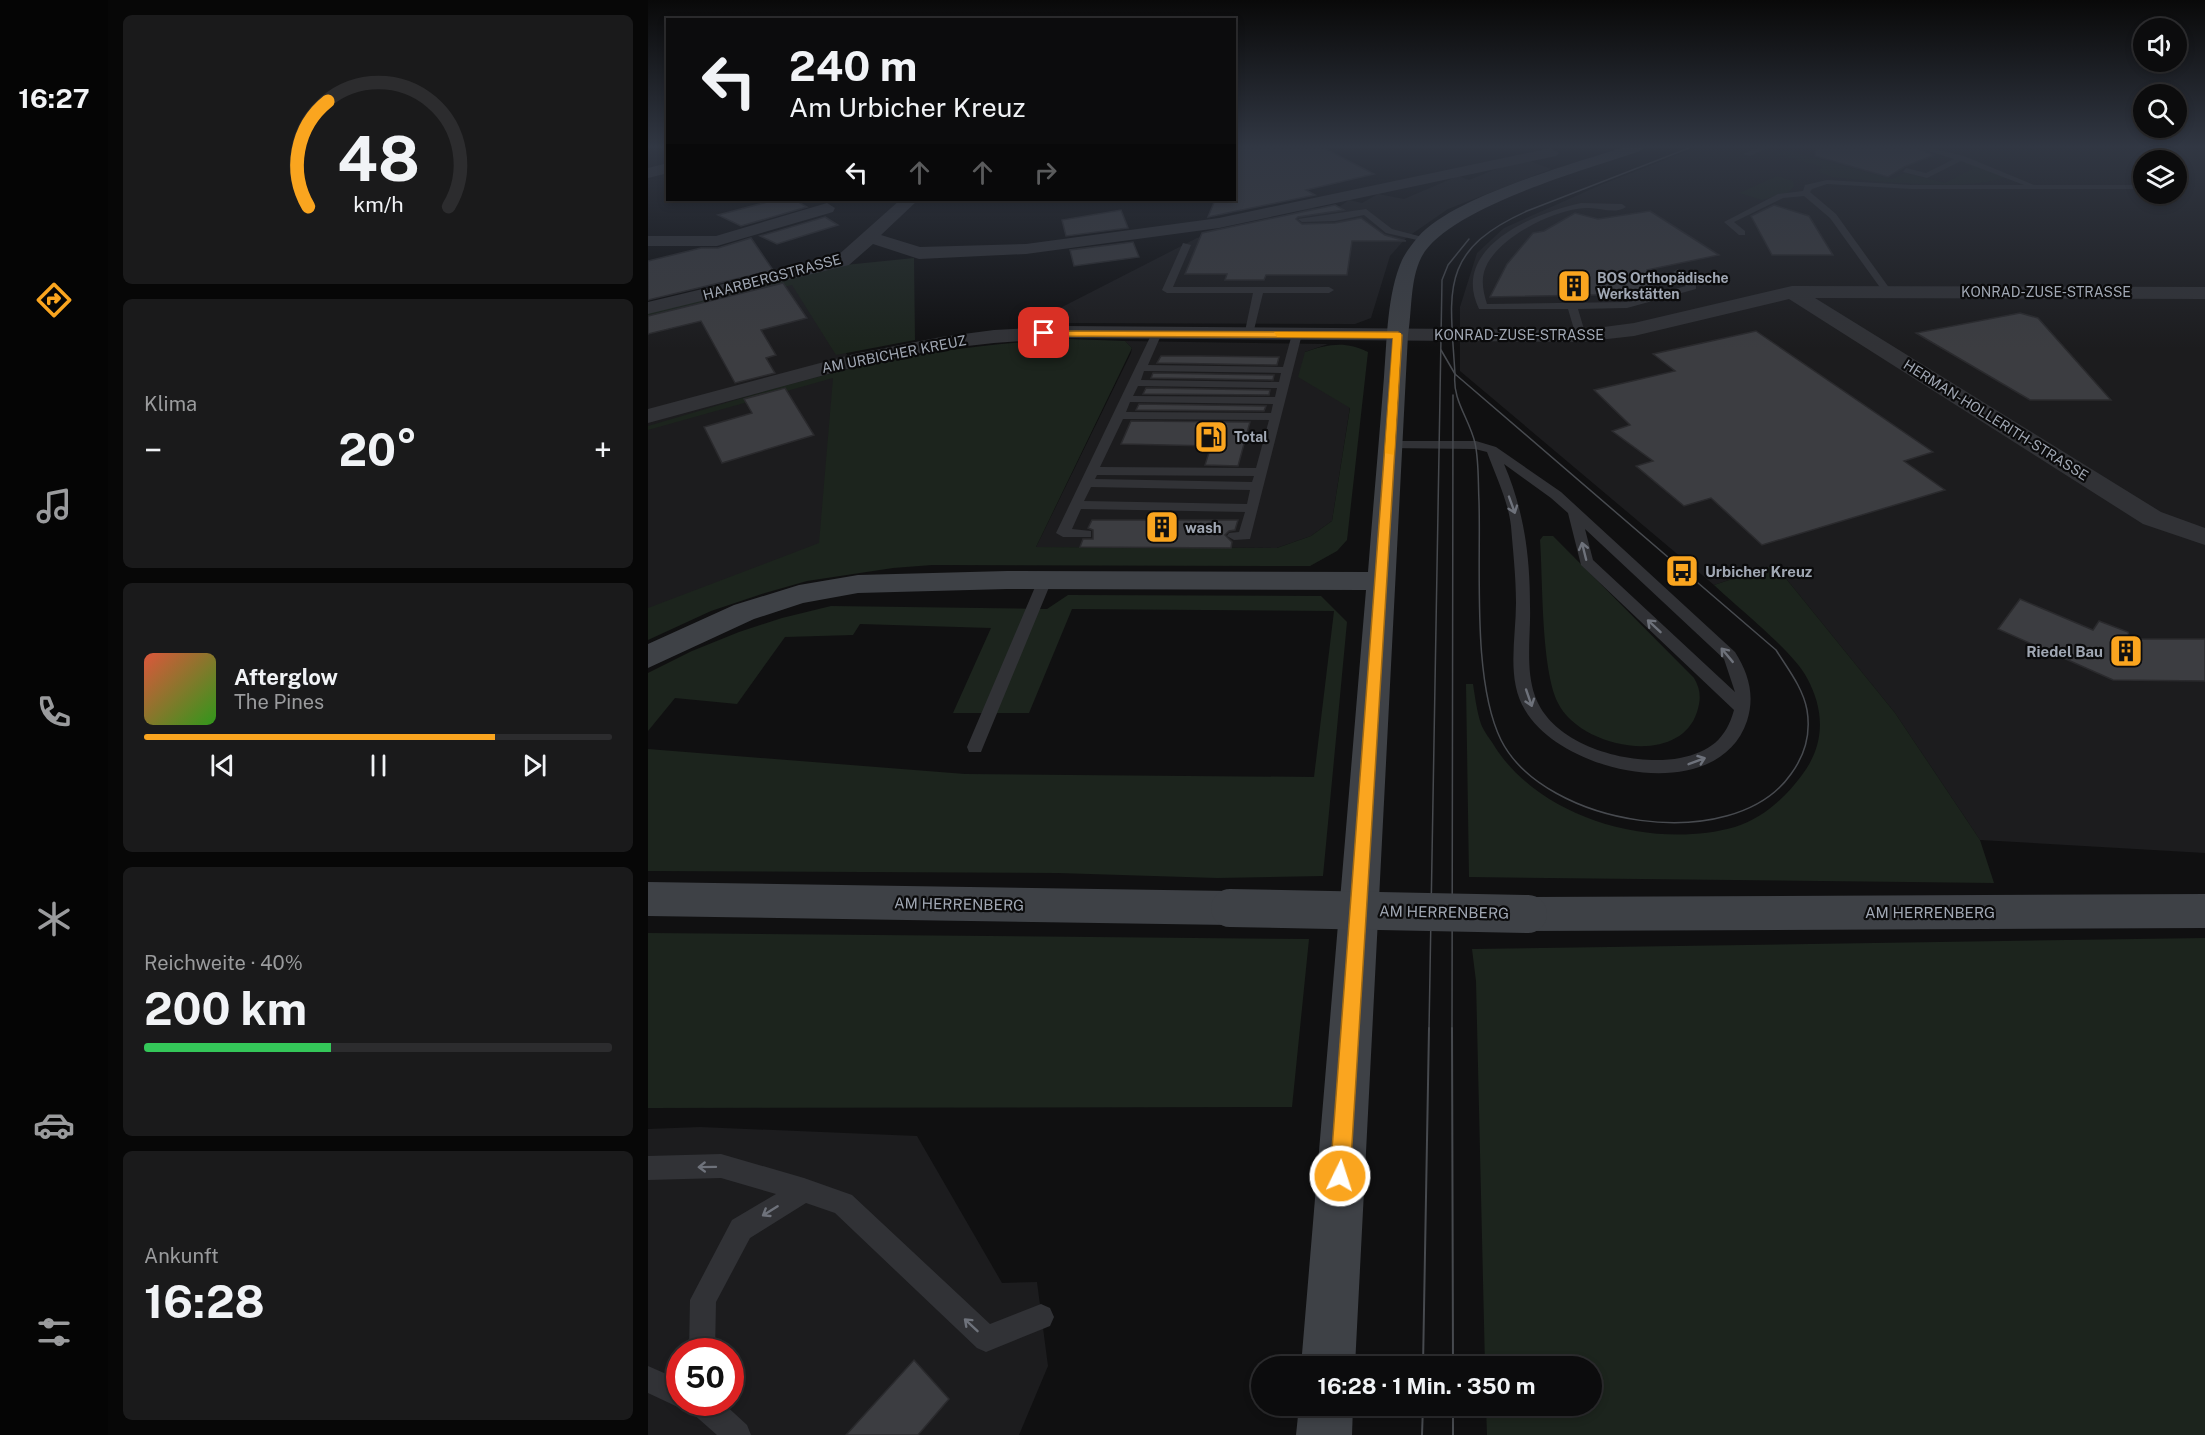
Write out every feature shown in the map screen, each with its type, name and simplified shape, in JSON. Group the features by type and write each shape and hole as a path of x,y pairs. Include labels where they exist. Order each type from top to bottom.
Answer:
{"main road":[{"path":"1329,1356 1398,335 1412,259 1426,239 1460,215"},
{"path":"648,657 744,612 799,594 890,582 1382,581"},
{"name":"AM HERRENBERG","path":"648,899 1528,914 2205,911"},
{"path":"1324,1435 1325,1416"}],"street":[{"path":"648,241 725,239 790,215"},
{"path":"839,215 919,253"},
{"name":"HAARBERGSTRASSE","path":"648,308 842,261 858,250 861,227 883,215"},
{"path":"842,261 919,253 1026,249 1219,224 1259,215"},
{"name":"KONRAD-ZUSE-STRASSE","path":"1398,335 1581,336 1634,331 1792,292 2205,293"},
{"name":"HERMAN-HOLLERITH-STRASSE","path":"1792,292 2152,518 2205,537"},
{"name":"AM URBICHER KREUZ","path":"648,416 810,370 925,345 1023,334 1398,335"}],"lane":[{"path":"1302,219 1351,215"},
{"path":"1370,215 1389,231 1426,239"},
{"path":"1555,215 1517,229 1496,246 1481,266 1477,290 1483,307 1627,305 1693,287 1678,272"},
{"path":"1742,215 1728,222 1742,233"},
{"path":"1832,215 1894,291"},
{"path":"1186,245 1167,290 1329,290"},
{"path":"1248,334 1259,290"},
{"path":"1572,307 1581,336"},
{"path":"1086,534 1063,533 1157,333"},
{"path":"1234,536 1245,536 1297,334"},
{"path":"1132,386 1283,388"},
{"path":"1132,386 1283,388"},
{"path":"1132,386 1283,388"},
{"path":"1132,386 1283,388"},
{"path":"1390,445 1476,445 1492,450 1556,495 1730,656 1741,676 1745,692 1743,709 1728,743 1701,760 1662,767 1601,758 1560,737 1539,717 1532,707 1523,682 1523,600 1517,520 1492,450"},
{"path":"1093,471 1261,472"},
{"path":"1082,494 1255,497"},
{"path":"1082,494 1255,497"},
{"path":"1574,512 1586,561 1743,709"},
{"path":"975,747 1045,580"},
{"path":"648,1167 721,1166 843,1204 986,1339 1041,1317"},
{"path":"702,1338 703,1300 741,1229 804,1190"},
{"path":"648,1379 666,1387"},
{"path":"714,1416 737,1435"}],"shaded area":[{"path":"1285,215 1439,215 1406,238 1390,256 1371,318 1355,324 1069,323 1023,327 1197,238"},
{"path":"1533,215 2205,215 2205,853 1980,840 1895,713 1775,565 1714,585 1460,371 1460,307 1477,253 1504,228"},
{"path":"914,258 915,340 836,355 792,285 648,320 648,312 845,265"},
{"path":"797,281 861,375 844,551 648,621 648,317"},
{"path":"1070,339 1125,341 1132,348 1036,547 1277,548 1311,536 1332,521 1350,408 1298,377 1305,352 1337,345 1352,346 1368,352 1347,540 1337,551 1310,566 932,565 893,568 807,581 765,593 711,611 648,640 648,608 819,543 833,378 648,430 648,426 796,383 901,358 957,349"},
{"path":"1125,341 1328,344 1305,352 1350,407 1332,521 1311,536 1277,548 1036,547 1131,353 1132,348"},
{"path":"1543,536 1553,536 1694,678 1700,695 1697,712 1687,730 1671,741 1651,746 1629,745 1607,740 1586,731 1570,719 1558,703 1552,688 1546,647 1540,540"},
{"path":"1775,565 1895,713 1980,840 1994,883 1469,877 1466,684 1473,684 1478,715 1484,730 1515,772 1541,794 1570,810 1602,823 1636,831 1670,834 1703,833 1735,827 1754,819 1788,792 1810,764 1818,740 1819,715 1813,690 1800,667 1790,656 1714,585"},
{"path":"1068,595 1321,596 1347,622 1323,876 1217,878 1058,873 648,871 648,749 965,774 1314,777 1334,611 1072,609 1029,713 953,713 991,628 860,624 853,635 785,637 737,704 675,698 648,731 648,673 692,651 782,618 831,606 1047,609"},
{"path":"648,933 1309,939 1292,1107 648,1108"},
{"path":"2205,938 2205,1435 1487,1435 1486,1416 1602,1416 1602,1356 1485,1356 1476,981 1472,949"},
{"path":"700,1127 917,1136 1002,1283 1037,1282 1048,1366 1019,1435 648,1435 648,1129"}],"building":[{"path":"718,215 779,215 741,226"},
{"path":"1092,215 1123,215 1128,228 1066,236 1062,220"},
{"path":"1288,215 1311,215 1296,219 1302,224 1335,223 1361,218 1385,235 1406,241 1352,241 1347,275 1266,275 1264,280 1225,280 1227,274 1185,274 1202,233"},
{"path":"1572,215 1598,219 1624,215 1656,215 1719,255 1647,270 1655,292 1648,294 1490,297 1507,264 1533,233 1544,231"},
{"path":"1751,216 1809,216 1833,255 1772,255"},
{"path":"825,217 838,225 777,244 760,236"},
{"path":"751,238 773,270 648,300 648,261 701,248 718,248"},
{"path":"1133,242 1139,257 1074,266 1070,250"},
{"path":"783,283 807,318 761,330 776,355 766,358 775,373 735,383 701,321 648,334 648,316"},
{"path":"2020,313 2038,318 2111,400 2030,400 1916,333"},
{"path":"1756,331 1933,452 1904,461 1945,490 1762,545 1711,498 1684,506 1636,466 1653,461 1612,431 1630,425 1594,390 1675,371 1653,354"},
{"path":"1161,356 1279,357 1277,365 1157,363"},
{"path":"1153,373 1274,375 1273,380 1151,378"},
{"path":"785,388 814,435 722,463 704,427 752,413 744,399"},
{"path":"1146,388 1270,390 1269,395 1143,394"},
{"path":"1139,404 1266,406 1264,411 1136,410"},
{"path":"1131,421 1250,422 1238,466 1205,465 1211,446 1121,444"},
{"name":"wash","path":"1092,520 1238,520 1235,530 1225,535 1232,542 1231,548 1080,547 1083,539 1093,539 1093,530 1088,528"},
{"name":"Riedel Bau","path":"2020,599 2093,630 2099,621 2128,632 2130,639 2205,639 2205,681 2113,680 1998,629"},
{"path":"914,1360 949,1399 918,1435 846,1435"}],"tram line":[{"path":"1455,374 1452,296 1456,276 1464,258 1478,242 1498,226 1519,215"},
{"path":"1429,1030 1442,280 1448,265 1469,239"},
{"path":"1441,350 1455,374"},
{"path":"1455,374 1776,650 1802,694 1807,710 1808,727 1806,744 1796,767 1764,800 1727,816 1685,822 1640,820 1596,810 1556,793 1523,770 1501,740 1492,716 1482,656 1478,464 1472,434 1456,392 1455,374"},
{"path":"1452,1029 1453,395"},
{"path":"1423,1356 1429,1028"},
{"path":"1452,1029 1453,1356"},
{"path":"1422,1435 1423,1416"},
{"path":"1453,1416 1453,1435"}],"slow traffic":[{"path":"1277,334 1398,335 1390,453"}],"place":[{"name":"BOS Orthopädische Werkstätten","path":"1574,286"},
{"name":"Total","path":"1211,437"},
{"name":"wash","path":"1162,527"},
{"name":"Urbicher Kreuz","path":"1682,571"},
{"name":"Riedel Bau","path":"2126,651"}],"route":[{"path":"1044,333 1398,335 1340,1176"}]}
